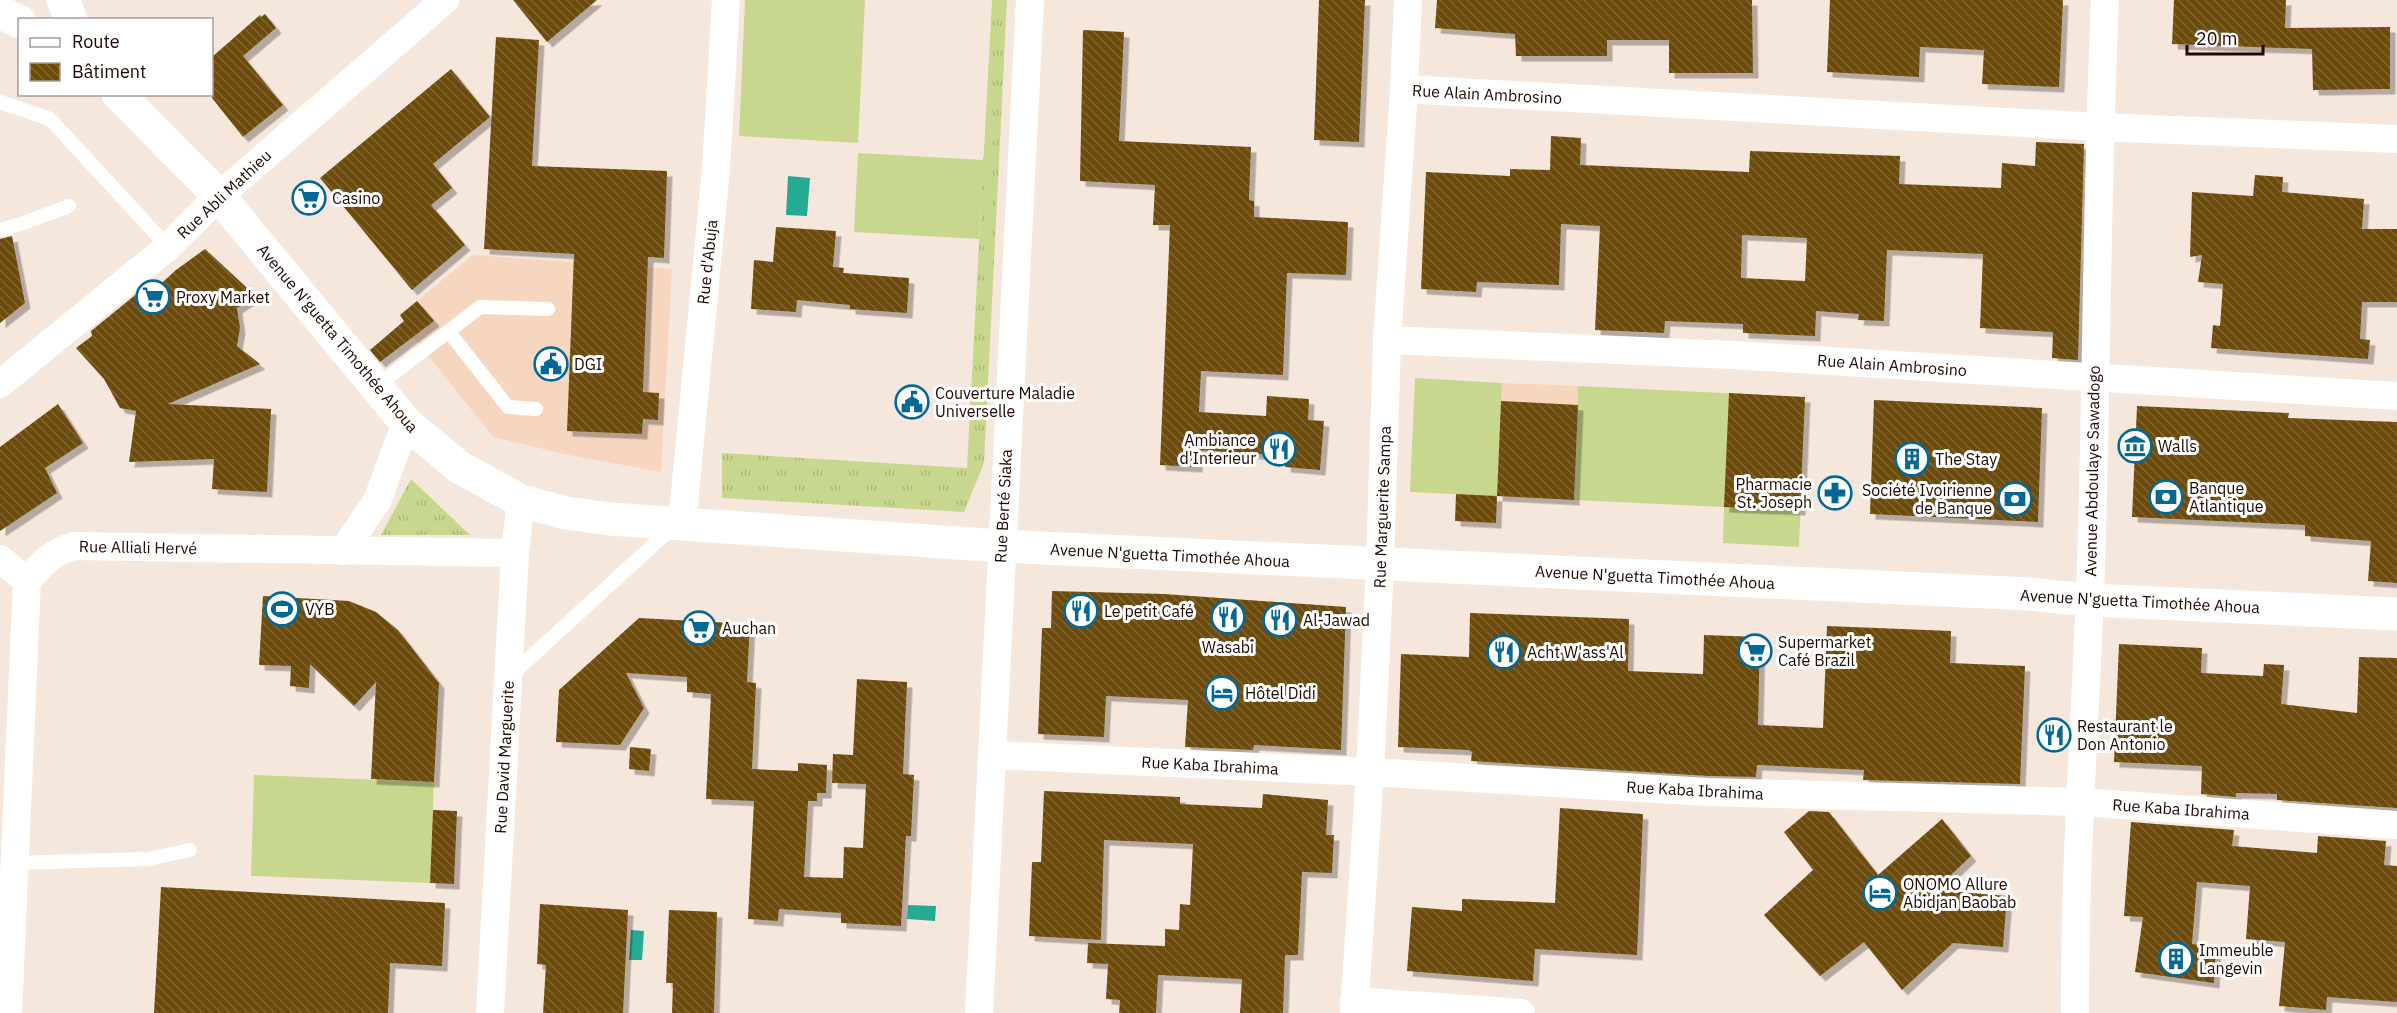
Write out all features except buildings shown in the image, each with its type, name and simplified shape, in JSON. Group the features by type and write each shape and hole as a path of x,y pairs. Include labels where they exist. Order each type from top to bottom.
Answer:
{"street":[{"path":"63,0 70,18"},
{"name":"Rue Abli Mathieu","path":"0,384 168,247 219,196 445,0"},
{"name":"Rue d'Abuja","path":"679,524 716,169 726,0"},
{"name":"Rue Berté Siaka","path":"979,1013 1030,0"},
{"name":"Rue Marguerite Sampa","path":"1354,1007 1370,772 1380,565 1387,340 1408,0"},
{"name":"Avenue Abdoulaye Sawadogo","path":"2075,1013 2075,917 2082,802 2092,531 2099,127 2105,0"},
{"path":"0,12 18,21"},
{"name":"Rue Alain Ambrosino","path":"1404,89 2099,127 2397,139"},
{"name":"Avenue N'guetta Timothée Ahoua","path":"120,96 219,196 406,423 459,467 522,501 566,513 610,519 1001,546 2397,614"},
{"name":"Rue Alain Ambrosino","path":"1387,340 1732,355 2397,396"},
{"path":"344,551 377,501 406,423"},
{"name":"Rue David Marguerite","path":"490,1013 515,553 522,501"},
{"name":"Rue Alliali Hervé","path":"27,581 45,560 57,551 74,546 515,553"},
{"path":"0,559 27,581 8,829 15,863 8,1013"},
{"name":"Rue Kaba Ibrahima","path":"993,755 1370,772 1708,792 2082,802 2397,825"},
{"path":"1354,1007 1521,1013"}],"lane":[{"path":"0,102 50,119 168,247"},
{"path":"0,230 69,206"},
{"path":"377,386 480,307 548,309"},
{"path":"449,332 508,407 536,409"},
{"path":"508,678 679,524"},
{"path":"15,863 148,859 190,850"}],"shaded area":[{"name":"DGI","path":"473,255 672,269 661,472 564,454 493,437 414,338 409,340 398,326 404,321 400,315"},
{"path":"1502,383 1578,386 1574,500 1497,496"}],"green space":[{"path":"745,0 865,0 858,143 739,136"},
{"path":"992,0 1007,0 984,463 964,512 722,498 722,453 967,468"},
{"path":"858,153 984,160 979,239 854,232"},
{"path":"1415,378 1502,383 1497,496 1410,492"},
{"path":"1578,386 1805,397 1799,547 1723,543 1724,507 1574,500"},
{"path":"411,479 470,535 381,535"},
{"path":"254,775 434,782 430,883 251,876"}],"water":[{"path":"788,176 810,178 807,216 786,215"},
{"path":"908,905 936,906 935,921 907,919"},
{"path":"631,930 644,931 642,960 629,960"}],"place":[{"name":"Casino","path":"309,198"},
{"name":"Proxy Market","path":"153,297"},
{"name":"DGI","path":"551,364"},
{"name":"Couverture Maladie Universelle","path":"912,402"},
{"name":"Walls","path":"2135,446"},
{"name":"Ambiance d'Interieur","path":"1279,449"},
{"name":"The Stay","path":"1912,459"},
{"name":"Pharmacie St. Joseph","path":"1835,493"},
{"name":"Banque Atlantique","path":"2166,497"},
{"name":"Société Ivoirienne de Banque","path":"2015,499"},
{"name":"VYB","path":"282,609"},
{"name":"Le petit Café","path":"1081,611"},
{"name":"Wasabi","path":"1228,617"},
{"name":"Al-Jawad","path":"1280,620"},
{"name":"Auchan","path":"699,628"},
{"name":"Supermarket Café Brazil","path":"1755,651"},
{"name":"Acht W'ass'Al","path":"1504,652"},
{"name":"Hôtel Didi","path":"1222,693"},
{"name":"Restaurant le Don Antonio","path":"2054,735"},
{"name":"ONOMO Allure Abidjan Baobab","path":"1880,893"},
{"name":"Immeuble Langevin","path":"2176,959"}]}
